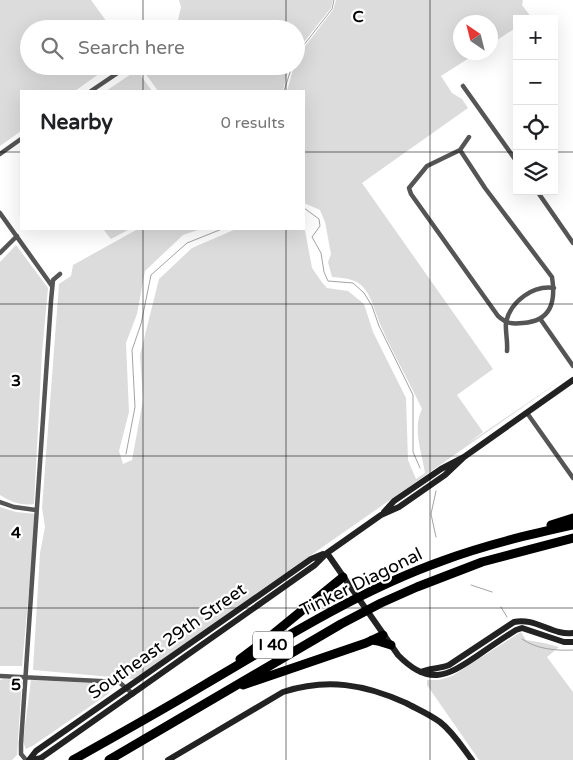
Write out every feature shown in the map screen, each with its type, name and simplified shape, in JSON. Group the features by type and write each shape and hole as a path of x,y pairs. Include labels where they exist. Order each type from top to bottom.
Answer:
{"highway":[{"path":"515,538 573,518"},
{"name":"Tinker Diagonal","path":"73,760 298,630 373,591 441,561 515,538 573,526"},
{"name":"Tinker Diagonal","path":"109,760 341,624 417,587 482,562 573,538"},
{"path":"201,687 272,635 344,577"},
{"path":"228,690 384,635"},
{"path":"371,640 378,640 391,645"}],"main road":[{"name":"Southeast 29th Street","path":"34,760 41,758 315,565 327,553 381,516 394,501 441,469 464,457 573,380"},
{"name":"Southeast 29th Street","path":"27,760 36,751 311,560 327,553"},
{"path":"327,553 405,662 428,675 445,674 457,670 516,630 522,628 564,642 573,642"},
{"path":"421,672 449,665 514,622 521,620 527,620 565,633 573,633"},
{"path":"480,644 485,651"},
{"path":"168,760 283,692 322,684 348,684 371,690 425,712 440,722 452,734 472,760"}],"street":[{"path":"92,90 115,75"},
{"path":"463,86 513,156"},
{"path":"460,150 552,277 554,288 552,305 541,320 529,323 506,323 493,309 411,194 410,188 427,166 460,150 469,137"},
{"path":"0,154 20,140"},
{"path":"540,195 573,243"},
{"path":"0,213 52,286"},
{"path":"0,253 17,236"},
{"path":"27,760 21,754 21,748 36,510 52,286 53,280 60,274"},
{"path":"507,350 506,323 517,301 540,288 554,288"},
{"path":"541,320 573,366"},
{"path":"527,413 573,478"},
{"path":"0,502 14,507 36,510"},
{"path":"0,676 119,682 132,694"}],"shaded area":[{"path":"0,0 91,0 105,20 20,20 20,75 97,75 76,90 20,90 20,132 0,146"},
{"path":"179,0 333,0 331,8 305,41 305,20 178,20 181,7"},
{"path":"336,0 523,0 522,5 530,15 513,15 513,30 498,39 498,15 453,15 453,60 466,60 441,76 452,93 462,99 468,108 362,183 493,369 457,395 483,432 467,444 573,372 134,679 33,670 40,553 45,527 42,508 59,284 71,276 73,265 136,230 198,230 183,235 145,271 137,314 126,343 129,412 119,451 123,464 132,460 143,400 140,355 159,279 192,248 234,230 305,230 312,268 321,281 327,288 348,291 364,304 373,332 406,398 408,460 416,479 425,473 418,432 419,416 422,409 365,289 354,281 332,277 328,262 331,254 325,222 320,210 305,203 305,90 287,90 291,75 305,75 305,46 333,10"},
{"path":"130,75 141,75 151,90 107,90"},
{"path":"146,75 287,75 283,90 157,90"},
{"path":"104,230 128,230 111,239"},
{"path":"16,245 48,288 42,353 34,504 16,503 0,495 0,262"},
{"path":"0,507 16,512 36,514 22,666 0,666"},
{"path":"521,632 526,640 559,647 547,657 573,692 573,760 479,760 427,685 427,680 439,680 452,676"},
{"path":"0,680 22,680 17,755 12,760 0,760"},
{"path":"31,680 110,684 113,687 108,694 26,749 23,742"}],"waterway":[{"path":"305,44 332,9 334,0"},
{"path":"284,90 289,75"},
{"path":"305,209 319,219 320,226 312,237 321,253 324,272 328,281 353,283 364,293 372,306 379,326 413,395 413,452 420,468"},
{"path":"126,454 135,407 132,350 141,324 151,275 187,243 220,230"},
{"path":"436,491 431,514 436,537"},
{"path":"471,585 492,592"},
{"path":"501,607 507,617"},
{"path":"522,639 546,649 573,650"}]}
